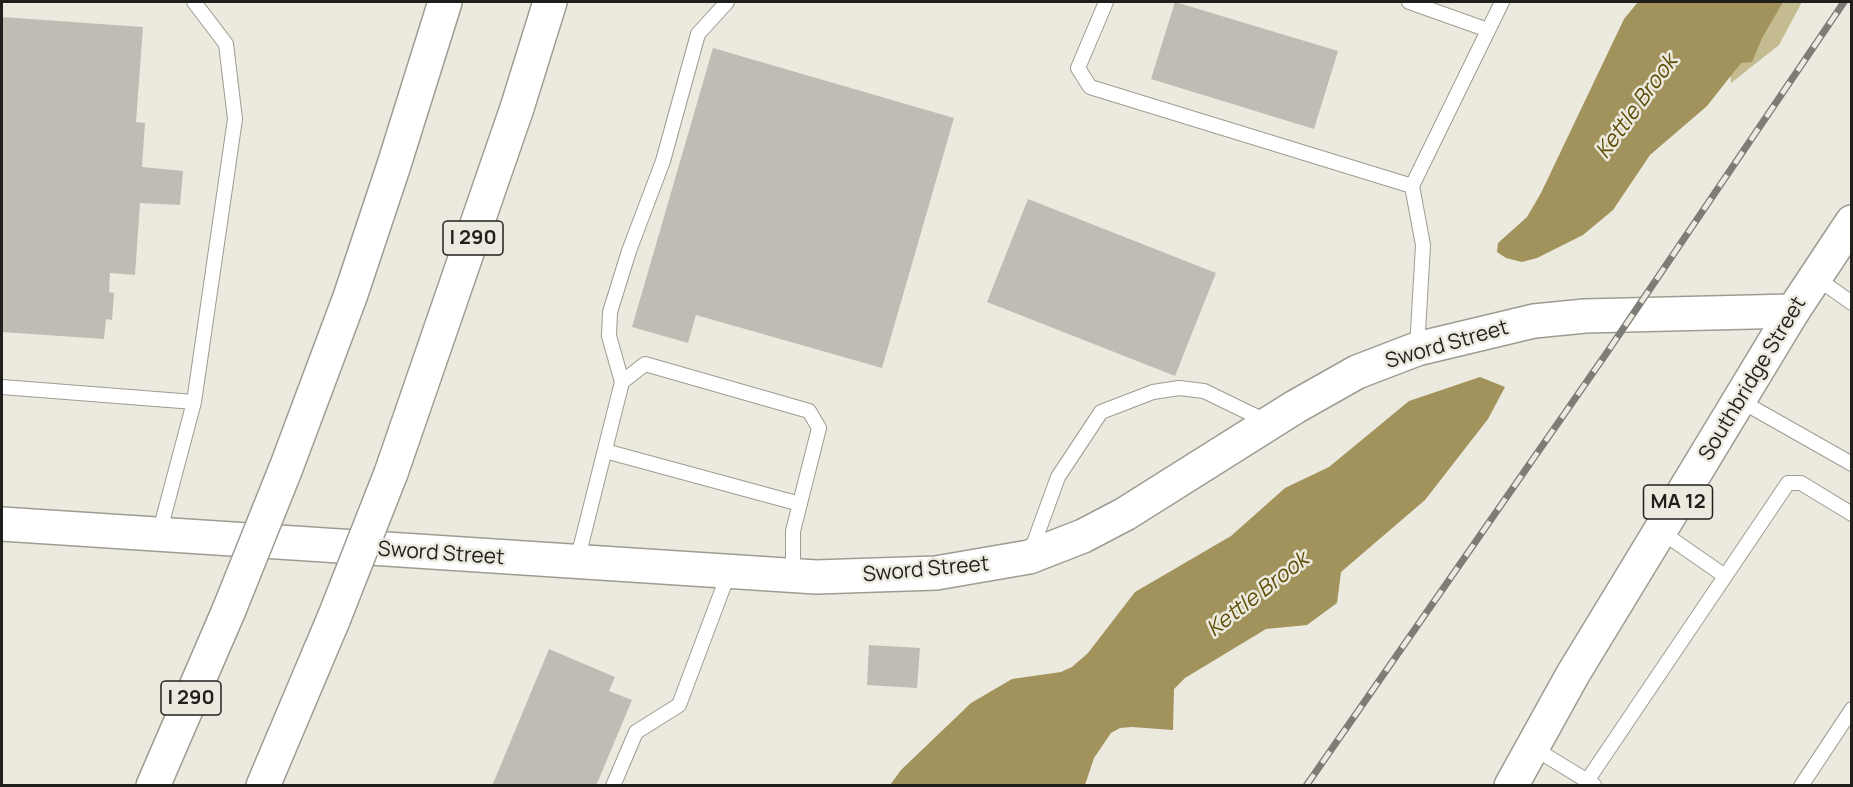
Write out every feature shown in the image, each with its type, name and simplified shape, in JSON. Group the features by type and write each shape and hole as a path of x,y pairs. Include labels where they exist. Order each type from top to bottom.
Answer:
{"main road":[{"name":"I 290","path":"153,786 230,610 350,297 445,2"},
{"name":"I 290","path":"263,786 334,618 391,473 518,108 549,2"},
{"name":"Southbridge Street","path":"1510,786 1739,400 1851,222"},
{"name":"Sword Street","path":"2,524 793,576 884,576 936,573 1029,557 1083,536 1125,514 1270,423 1357,372 1417,349 1534,321 1585,316 1793,311"}],"lane":[{"path":"159,534 194,402 235,119 226,44 194,2"},
{"path":"576,563 622,382 609,336 610,312 629,251 663,161 698,34 727,2"},
{"path":"1106,2 1078,68 1090,87 1412,186"},
{"path":"1409,2 1488,30"},
{"path":"1417,349 1422,245 1412,186 1502,2"},
{"path":"1815,277 1851,303"},
{"path":"622,382 645,364 809,411 819,428 794,531 793,576"},
{"path":"2,387 194,402"},
{"path":"1029,557 1058,477 1101,412 1153,392 1179,388 1204,392 1270,423"},
{"path":"1739,400 1851,464"},
{"path":"604,451 800,504"},
{"path":"1532,747 1591,783 1788,483 1801,483 1851,514"},
{"path":"1660,531 1725,576"},
{"path":"613,786 636,732 679,705 729,572"},
{"path":"1801,786 1851,708"}],"shaded area":[{"path":"1746,2 1802,2 1779,45 1731,83 1730,68"}],"water":[{"name":"Kettle Brook","path":"1638,2 1783,2 1762,38 1752,62 1741,63 1707,106 1650,155 1613,210 1583,235 1537,258 1522,262 1506,258 1497,252 1498,243 1527,217 1541,193 1624,19"},
{"name":"Kettle Brook","path":"1480,377 1505,387 1488,419 1425,500 1341,572 1337,603 1307,625 1266,629 1185,678 1174,689 1173,730 1132,727 1120,728 1111,733 1094,758 1085,785 890,785 901,770 971,703 1012,679 1061,672 1072,667 1088,653 1135,592 1231,536 1285,488 1329,467 1409,401"}],"building":[{"path":"1175,2 1338,51 1314,129 1151,79"},
{"path":"2,17 143,27 136,122 145,123 142,167 183,171 180,205 140,203 135,275 110,273 109,292 114,293 112,320 106,319 104,339 2,332"},
{"path":"713,48 954,118 882,368 696,315 688,343 632,327"},
{"path":"1028,199 1216,273 1175,376 987,302"},
{"path":"869,645 920,648 917,688 867,685"},
{"path":"549,649 615,677 609,691 632,700 596,786 492,786"}],"railway":[{"path":"1306,786 1608,351 1844,2"}]}
